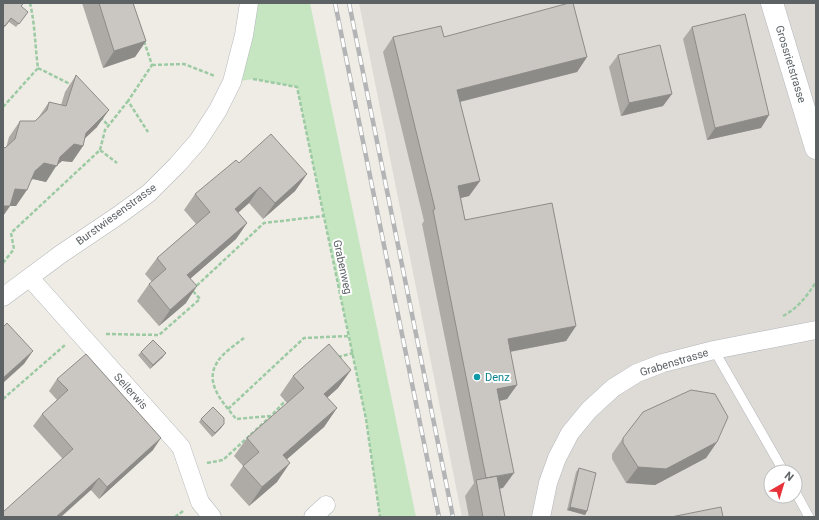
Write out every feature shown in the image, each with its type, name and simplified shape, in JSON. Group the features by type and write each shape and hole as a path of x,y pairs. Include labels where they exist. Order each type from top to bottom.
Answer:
{"street":[{"name":"Burstwiesenstrasse","path":"3,297 60,254 149,193 198,141 218,110 232,82 244,35 249,3"},
{"name":"Grossrietstrasse","path":"772,3 816,148"},
{"name":"Seilerwis","path":"30,278 181,447 200,502 212,517"},
{"name":"Grabenstrasse","path":"541,517 548,484 557,458 570,433 589,410 613,388 637,373 663,363 714,350 816,330"},
{"path":"313,517 326,505"}],"lane":[{"path":"714,350 779,464"},
{"path":"802,504 808,514"}],"path":[{"path":"3,107 38,68 34,38 34,21 30,3"},
{"path":"142,37 152,65"},
{"path":"152,65 184,64 232,82"},
{"path":"3,263 14,249 11,233 100,150 104,130 128,101 152,65"},
{"path":"38,68 68,83 73,89"},
{"name":"Grabenweg","path":"232,82 254,79 297,87 366,419 380,517"},
{"path":"128,101 148,132"},
{"path":"98,115 108,125"},
{"path":"100,150 117,163"},
{"path":"99,334 159,335 200,299 192,290 264,223 324,216"},
{"path":"228,408 304,338 349,336"},
{"path":"244,338 218,360 212,372 212,383 218,396 236,419 271,416"},
{"path":"3,399 66,344"},
{"path":"331,359 353,353"},
{"path":"187,466 223,460 271,416 292,394"},
{"path":"179,513 180,517"}],"shaded area":[{"path":"359,3 816,3 816,517 462,517"}],"green space":[{"path":"249,3 310,3 416,517 380,517 366,419 297,87 254,79 232,82"}],"building":[{"path":"3,3 22,3 23,4 21,6 28,12 19,24 11,18 5,26 3,24"},
{"path":"99,3 133,3 146,41 114,51"},
{"path":"573,3 587,57 457,90 480,181 458,186 465,220 552,203 576,326 508,339 517,385 497,389 514,473 486,478 433,210 435,209 393,37 441,26 444,37"},
{"path":"745,14 769,115 715,128 692,27"},
{"path":"660,45 672,94 629,103 618,55"},
{"path":"76,75 109,110 86,133 83,146 74,144 60,157 57,166 44,163 35,171 27,190 15,189 10,206 3,206 3,147 5,148 15,139 20,121 35,121 47,110 49,102 66,106"},
{"path":"271,134 307,174 275,203 260,187 235,209 247,223 187,275 197,286 170,310 149,284 166,269 157,258 210,212 195,194 236,160 239,163"},
{"path":"7,323 33,351 3,378 3,327"},
{"path":"153,340 166,353 153,365 141,352"},
{"path":"329,344 351,370 324,394 337,408 283,455 290,463 262,487 243,466 259,452 247,438 304,388 293,376"},
{"path":"86,354 161,438 107,487 99,478 56,517 3,517 3,512 73,449 42,414 68,390 57,379"},
{"path":"691,390 715,394 728,417 717,442 666,469 638,467 623,443 623,438 643,412"},
{"path":"213,407 224,418 224,424 215,433 201,419"},
{"path":"579,468 596,473 587,511 570,507"},
{"path":"497,476 505,517 483,517 476,480"},
{"path":"721,507 723,517 671,517"}],"railway":[{"path":"335,3 439,517"},
{"path":"349,3 453,517"}],"place":[{"name":"Denz","path":"477,377"}]}
